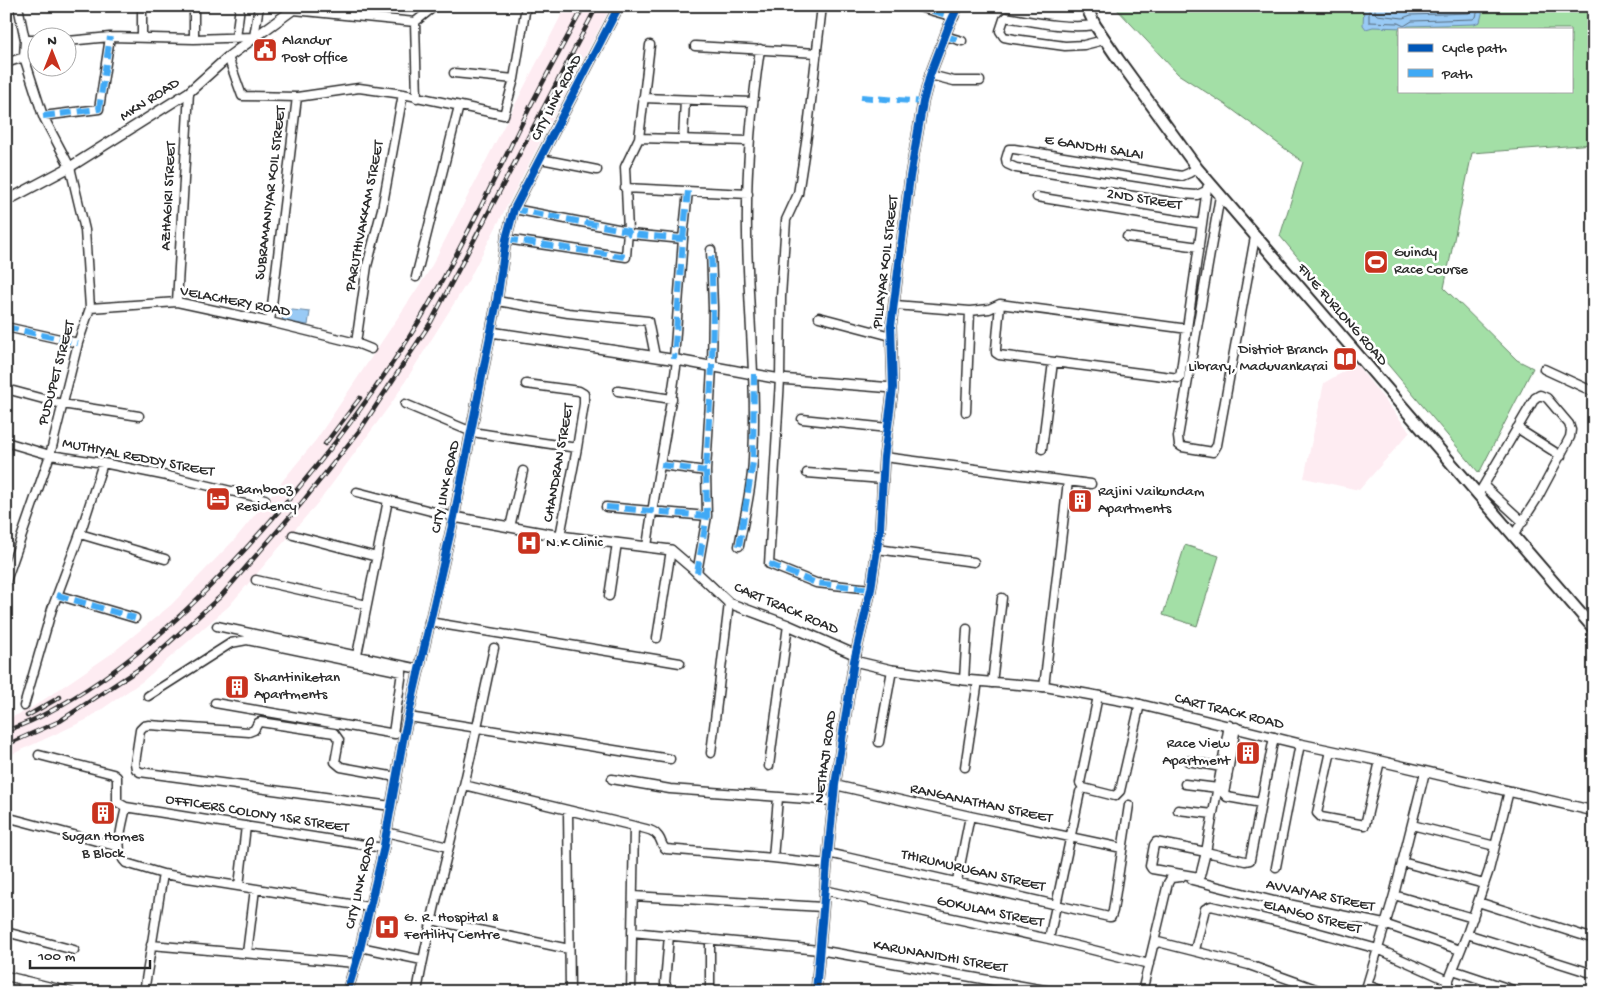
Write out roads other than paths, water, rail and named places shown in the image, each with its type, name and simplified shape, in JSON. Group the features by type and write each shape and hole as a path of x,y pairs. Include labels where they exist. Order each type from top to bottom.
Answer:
{"main road":[{"name":"FIVE FURLONG ROAD","path":"1086,6 1104,40 1197,168 1255,237 1481,491 1513,536 1594,629"}],"street":[{"path":"6,63 24,57 25,40 18,6"},
{"path":"142,6 142,37"},
{"path":"194,6 194,39"},
{"path":"236,38 240,6"},
{"path":"78,40 110,37 194,39 254,37 259,6"},
{"path":"296,8 415,22 435,6"},
{"path":"228,57 242,96 297,97 359,88 403,94 504,115 514,79 526,6 518,6"},
{"name":"CITY LINK ROAD","path":"347,992 360,947 383,848 404,735 454,517 497,301 506,239 514,209 619,6"},
{"path":"822,6 798,194 786,220 781,297 780,379 769,564 816,583 871,589"},
{"path":"915,6 954,17"},
{"name":"PILLAYAR KOIL STREET","path":"880,529 884,457 893,388 891,336 910,177 923,102 930,75 958,6"},
{"name":"MKN ROAD","path":"6,201 70,167 188,92 228,57 296,8"},
{"path":"1095,25 1037,23 1006,17 1000,31 1004,37 1065,46 1084,45 1104,40"},
{"path":"415,22 417,98"},
{"path":"945,36 962,41"},
{"path":"43,116 99,109 110,37"},
{"path":"506,239 626,257 628,232 625,167 639,138 650,45"},
{"path":"695,46 817,53"},
{"path":"739,546 754,462 754,374 747,234 749,141 752,102 760,49"},
{"name":"PUDUPET STREET","path":"6,581 50,455 78,343 90,308 85,230 70,167 43,116 24,57"},
{"path":"454,73 514,79"},
{"path":"930,75 954,81 980,81"},
{"name":"AZHAGIRI STREET","path":"177,302 188,92"},
{"name":"PARUTHIVAKKAM STREET","path":"356,343 367,266 382,210 403,94"},
{"name":"SUBRAMANIYAR KOIL STREET","path":"270,322 297,97"},
{"path":"643,98 752,102"},
{"path":"682,139 685,100"},
{"path":"416,277 459,106"},
{"path":"639,138 749,141"},
{"name":"E GANDHI SALAI","path":"1181,193 1016,168 1007,164 1006,159 1009,150 1182,176"},
{"path":"541,159 597,170"},
{"path":"1197,168 1182,176 1181,193 1197,195 1206,191"},
{"path":"1000,304 996,353 999,355 1176,379 1180,377 1208,180"},
{"path":"625,188 748,194"},
{"path":"647,547 672,399 682,239 688,191"},
{"path":"1220,196 1178,438 1179,446 1213,452 1217,445 1255,237"},
{"name":"2ND STREET","path":"1037,197 1202,224"},
{"path":"514,209 628,232 630,234 682,239"},
{"path":"1127,237 1199,247"},
{"path":"697,573 707,516 706,471 712,367 713,308 711,250"},
{"path":"497,301 568,313 648,322 654,356"},
{"name":"VELACHERY ROAD","path":"90,308 177,302 270,322 356,343 371,349"},
{"path":"895,305 970,311 989,309 1000,304 1188,328"},
{"path":"966,412 970,311"},
{"path":"819,317 891,336"},
{"path":"6,327 78,343"},
{"path":"491,332 675,359 780,379 893,388"},
{"path":"1042,449 1052,362"},
{"path":"1544,369 1594,392"},
{"name":"CHANDRAN STREET","path":"526,384 578,391 584,394 577,448 560,536"},
{"path":"6,389 62,404 139,416"},
{"path":"618,391 672,399"},
{"path":"1513,536 1524,522 1561,456 1572,430 1547,398 1540,395 1535,398 1481,491 1524,522"},
{"path":"405,404 472,432 577,448"},
{"path":"802,419 888,428"},
{"path":"1517,428 1561,456"},
{"name":"MUTHIYAL REDDY STREET","path":"6,442 50,455 103,463 172,477 265,499"},
{"path":"884,457 1091,484"},
{"path":"24,706 57,595 80,534 103,463"},
{"path":"661,465 706,471"},
{"path":"510,527 523,471"},
{"path":"806,473 883,479"},
{"path":"1044,687 1068,480"},
{"path":"357,492 454,517 560,536 670,550 657,638"},
{"path":"357,655 388,500"},
{"path":"606,507 707,516"},
{"name":"NETHAJI ROAD","path":"816,992 824,890 836,785 855,658 871,589 880,529"},
{"path":"80,534 165,559"},
{"path":"293,535 377,557"},
{"path":"609,596 617,543"},
{"path":"877,549 974,562"},
{"name":"CART TRACK ROAD","path":"670,550 729,603 788,625 855,658 892,670 964,680 1044,687 1140,704 1274,738 1594,811"},
{"path":"256,580 367,605"},
{"path":"57,595 136,618"},
{"path":"992,683 1002,598"},
{"path":"711,753 729,603"},
{"path":"429,622 680,663"},
{"path":"769,766 788,625"},
{"path":"217,626 419,669"},
{"path":"964,680 967,629"},
{"path":"148,696 231,643 247,640 402,672 392,733"},
{"path":"417,992 422,960 464,785 494,648"},
{"path":"879,742 892,670"},
{"path":"965,768 978,681"},
{"path":"1098,696 1080,783 1083,788 1114,796 1120,791 1140,704"},
{"path":"215,703 404,735"},
{"path":"409,717 670,759"},
{"path":"391,806 140,772 136,769 135,764 140,730 144,726 149,725 249,732 254,730 260,722 334,733 339,740 335,762 341,768 396,777"},
{"path":"1232,726 1221,767 1206,852 1200,876 1152,869 1150,866 1156,842 1206,852 1244,861 1250,860 1274,738"},
{"path":"1232,726 1224,794 1227,797 1262,802"},
{"path":"1276,867 1300,744"},
{"path":"1331,751 1317,813 1321,817 1365,824 1380,761"},
{"path":"39,755 112,774 117,777 117,802 126,807 119,847 122,859 126,863 163,874 369,907"},
{"path":"1188,761 1221,767"},
{"path":"1384,992 1366,988 1394,895 1425,772"},
{"path":"612,779 670,789 834,801"},
{"path":"1185,784 1218,788"},
{"path":"464,785 634,826 658,835 662,846 666,849 827,864"},
{"name":"RANGANATHAN STREET","path":"836,785 1122,848"},
{"path":"1444,992 1484,884 1509,791"},
{"path":"1049,940 1080,792"},
{"path":"773,858 778,798"},
{"path":"1122,848 1129,805"},
{"name":"OFFICERS COLONY 1SR STREET","path":"126,807 383,848"},
{"path":"568,810 570,992"},
{"path":"1178,810 1213,814"},
{"path":"957,881 970,816"},
{"path":"6,817 119,847"},
{"path":"1412,825 1495,846"},
{"path":"239,886 246,826"},
{"path":"631,992 634,826"},
{"path":"386,832 448,847"},
{"name":"THIRUMURUGAN STREET","path":"828,852 1111,917 1122,848"},
{"path":"1402,862 1484,884"},
{"path":"144,992 163,874"},
{"name":"AVVAIYAR STREET","path":"1153,946 1168,882 1171,878 1181,877 1274,901 1384,924 1460,950"},
{"path":"247,953 255,889"},
{"name":"GOKULAM STREET","path":"824,890 1149,964"},
{"path":"1394,895 1473,918"},
{"path":"633,896 823,907"},
{"path":"1478,902 1594,939"},
{"name":"ELANGO STREET","path":"1195,950 1206,909 1211,906 1284,922 1378,949 1449,981"},
{"path":"432,920 569,949"},
{"path":"6,932 74,950"},
{"name":"KARUNANIDHI STREET","path":"632,932 819,950 1056,992"},
{"path":"1467,934 1594,974"},
{"path":"669,935 665,983 670,992"},
{"path":"710,940 710,992"},
{"path":"1142,992 1153,946 1158,942 1249,965 1324,992"},
{"path":"151,944 355,963"},
{"path":"360,947 422,960"},
{"path":"1453,970 1519,992"},
{"path":"6,976 71,992"},
{"path":"22,992 23,980"},
{"path":"735,990 750,992"}],"water":[{"path":"1364,6 1484,6 1480,22 1474,24 1408,26 1405,28 1373,27 1366,29 1363,25"},
{"path":"284,309 310,312 308,325 282,321"}],"railway":[{"path":"6,731 36,719 102,679 129,659 179,616 273,518 341,436 402,349 436,292 532,103 584,6"},
{"path":"6,745 60,721 142,667 221,596 300,505 360,430 431,322 597,6"},
{"path":"325,444 360,398"},
{"path":"27,716 60,697"}],"place":[{"name":"Alandur Post Office","path":"265,50"},
{"name":"Guindy Race Course","path":"1376,262"},
{"name":"District Branch Library, Maduvankarai","path":"1345,359"},
{"name":"Bambooz Residency","path":"218,499"},
{"name":"Rajini Vaikundam Apartments","path":"1080,501"},
{"name":"N.K Clinic","path":"529,543"},
{"name":"Shantiniketan Apartments","path":"237,687"},
{"name":"Race View Apartment","path":"1248,753"},
{"name":"Sugan Homes B Block","path":"103,813"},
{"name":"G. R. Hospital & Fertility Centre","path":"387,927"}]}
